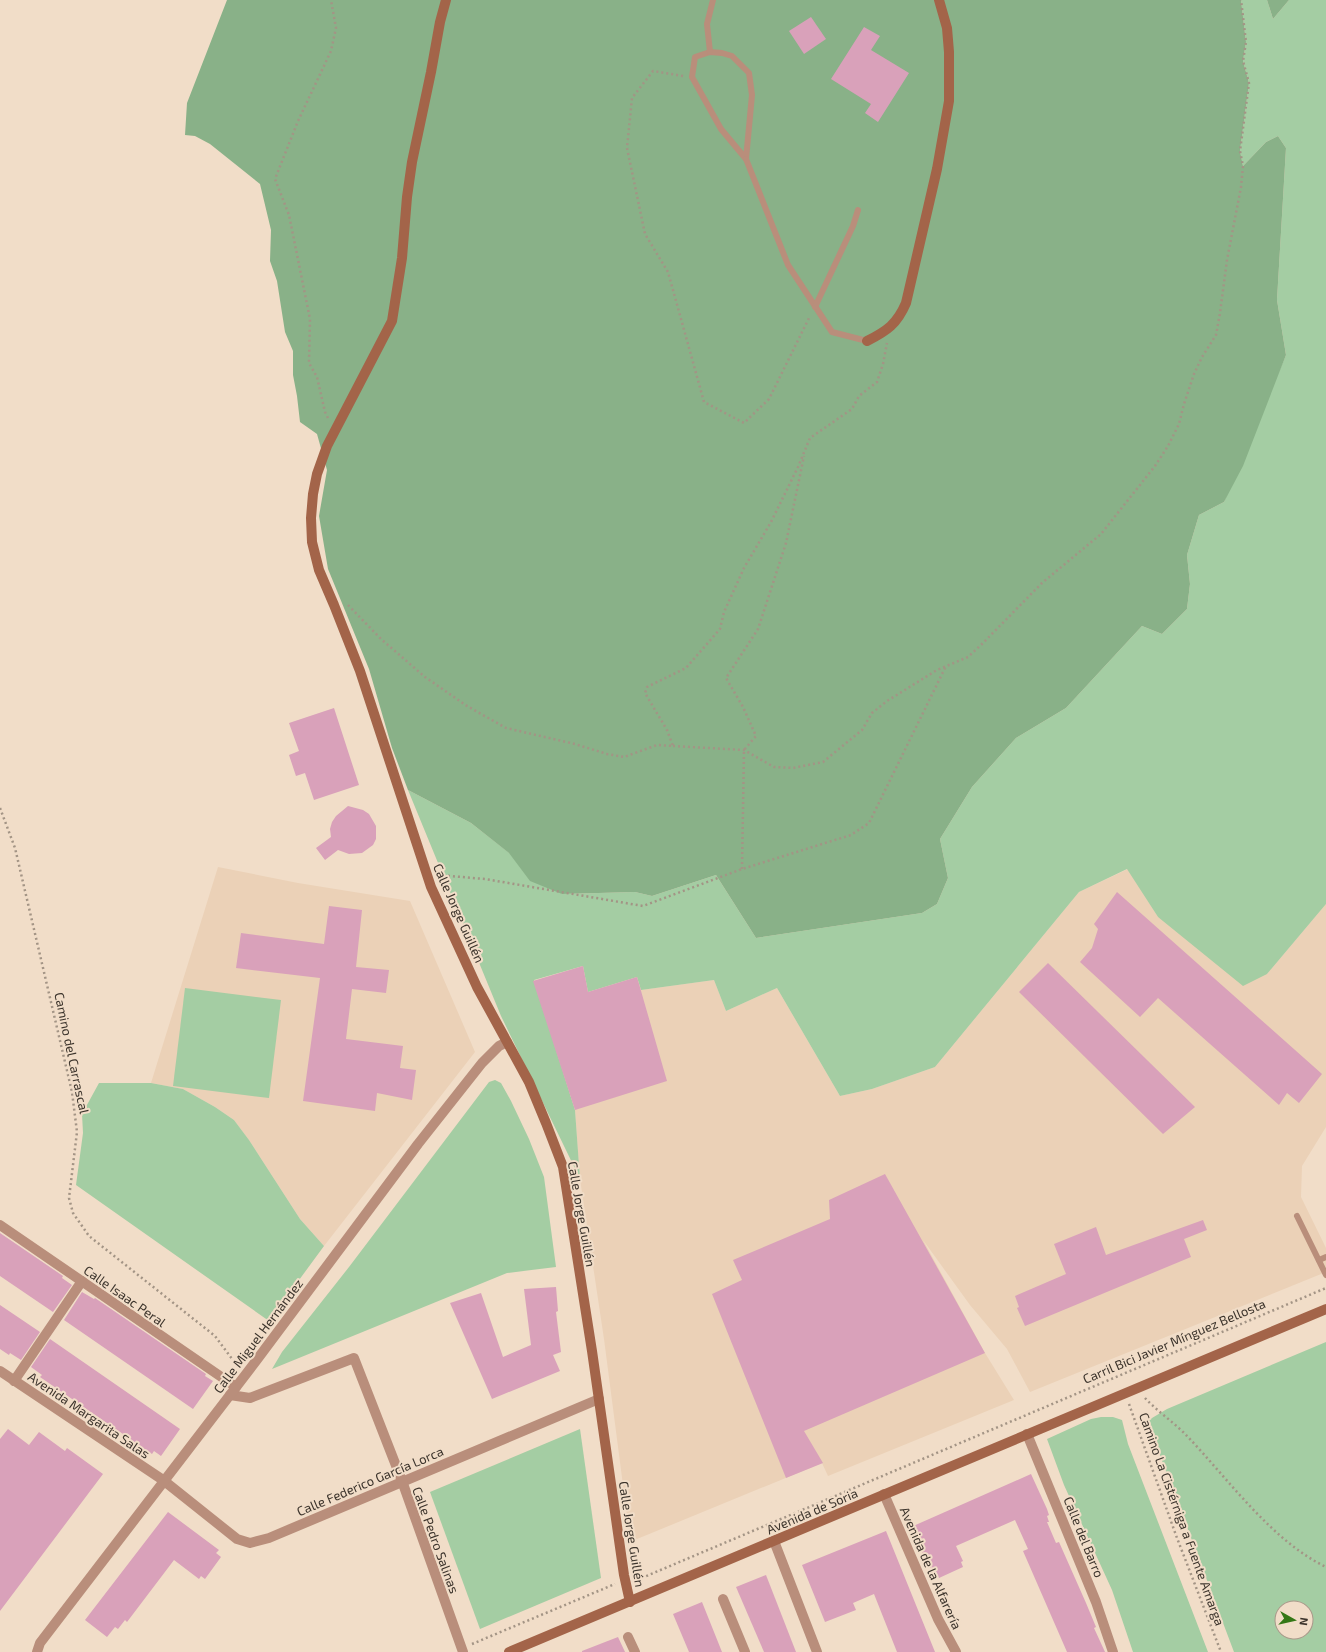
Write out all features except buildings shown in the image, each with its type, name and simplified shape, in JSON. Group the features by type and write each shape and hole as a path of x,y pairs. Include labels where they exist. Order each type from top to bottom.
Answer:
{"street":[{"name":"Calle Jorge Guillén","path":"446,0 440,22 412,162 407,197 402,258 392,321 327,446 317,474 311,518 312,542 319,570 360,671 431,887 477,987 528,1082 563,1167 599,1399 624,1575 630,1602"},
{"path":"867,341 890,328 898,318 906,302 937,169 949,101 949,44 947,28 939,0"},
{"name":"Calle Miguel Hernández","path":"37,1652 40,1643 233,1391 364,1215 477,1069 498,1046 507,1042"},
{"name":"Calle Isaac Peral","path":"0,1225 82,1281 233,1391"},
{"path":"14,1381 82,1281"},
{"name":"Avenida de Soria","path":"509,1652 1125,1392 1326,1309"},
{"name":"Calle Pedro Salinas","path":"233,1391 250,1398 354,1358 466,1649"},
{"name":"Avenida Margarita Salas","path":"0,1371 164,1480"},
{"name":"Calle Federico García Lorca","path":"164,1480 237,1539 250,1543 269,1538 599,1399"},
{"name":"Calle del Barro","path":"1027,1434 1096,1602 1113,1652"},
{"name":"Avenida de la Alfarería","path":"884,1494 938,1619 956,1652"},
{"path":"774,1541 817,1652"},
{"path":"723,1599 745,1652"},
{"path":"628,1637 635,1652"}],"lane":[{"path":"710,52 707,24 713,0"},
{"path":"746,158 752,95 749,73 732,56 722,53 710,52 695,57 692,77 720,129 746,158 788,265 832,332 867,341"},
{"path":"815,307 853,226 858,210"},
{"path":"1297,1216 1326,1276"},
{"path":"1319,1260 1326,1257"}],"path":[{"path":"331,0 336,28 331,51 298,120 275,179 289,215 310,319 309,363 317,377 325,412 336,431"},
{"path":"334,605 346,603 380,639 425,677 467,706 506,728 624,757 657,745 744,750 774,767 793,768 823,762 862,730 872,712 887,701 937,670 968,657 1042,583 1101,534 1155,466 1168,446 1179,424 1194,374 1202,357 1216,335 1228,253 1241,187 1243,166 1240,151 1249,83 1243,61 1246,42 1241,0"},
{"path":"692,77 653,71 632,98 627,148 645,234 668,272 704,402 744,423 769,399 815,307"},
{"path":"673,746 666,730 645,693 647,688 686,668 720,629 724,612 744,568 771,522 810,438 852,409 859,396 877,382 883,364 890,328"},
{"path":"742,869 742,795 744,750 756,736 743,707 726,678 758,629 786,543 805,450"},
{"path":"427,874 485,879 643,906 742,869 851,835 869,823 946,666"},
{"name":"Camino del Carrascal","path":"0,808 15,848 72,1092 78,1132 69,1198 72,1213 89,1236 215,1336 244,1376"},
{"name":"Carril Bici Javier Mínguez Bellosta","path":"638,1580 1326,1288"},
{"path":"1135,1388 1188,1437 1232,1486 1284,1540 1314,1561 1326,1567"},
{"name":"Camino La Cistérniga a Fuente Amarga","path":"1125,1392 1177,1538 1220,1652"},
{"path":"466,1649 617,1583"}],"shaded area":[{"path":"218,867 298,883 410,901 475,1052 324,1246 300,1219 249,1140 234,1120 215,1107 183,1089 151,1083"},
{"path":"1128,869 1158,917 1267,974 1326,904 1326,1127 1302,1166 1301,1197 1326,1248 1326,1272 1030,1392 1007,1349 970,1305 923,1240 985,1353 1014,1400 828,1476 822,1463 637,1539 630,1539 604,1339 580,1179 575,1110 533,981 583,966 588,992 637,977 641,990 714,980 726,1011 777,988 840,1096 872,1089 935,1067 1079,892"}],"green space":[{"path":"227,0 1241,0 1246,42 1243,61 1249,83 1240,151 1243,166 1266,142 1278,136 1286,148 1277,300 1286,355 1243,466 1224,502 1199,515 1187,555 1190,584 1187,609 1162,634 1142,626 1066,708 1016,738 972,787 940,839 948,878 937,904 922,913 756,938 716,875 652,896 635,892 562,894 530,881 509,853 471,823 408,790 392,748 369,669 328,569 319,516 327,470 317,434 300,422 293,375 293,351 285,332 277,281 270,261 271,230 260,184 210,144 195,136 185,135 187,103"},
{"path":"1241,0 1267,0 1273,19 1289,0 1326,0 1326,904 1267,974 1243,986 1158,917 1127,869 1079,892 935,1067 872,1089 840,1096 777,988 726,1011 714,980 641,990 637,977 588,992 583,966 534,980 575,1110 580,1179 501,1016 408,790 471,823 562,894 635,892 652,896 716,875 756,938 922,913 937,904 948,878 940,839 972,787 1016,738 1066,708 1142,626 1162,634 1187,609 1190,584 1187,555 1199,515 1224,502 1286,355 1277,300 1286,148 1278,136 1266,142 1243,166 1240,151 1249,83 1243,61 1246,42"},
{"path":"1267,0 1289,0 1273,19"},
{"path":"185,988 281,1000 269,1098 173,1086"},
{"path":"495,1080 501,1083 511,1101 529,1139 544,1177 556,1267 507,1273 272,1369 282,1352 349,1267 489,1082"},
{"path":"99,1083 151,1083 183,1089 215,1107 234,1120 249,1140 300,1219 324,1246 269,1321 76,1185 83,1133 82,1114"},
{"path":"1326,1342 1326,1652 1234,1652 1147,1421 1167,1409"},
{"path":"1113,1417 1122,1420 1128,1444 1208,1652 1133,1652 1112,1590 1064,1485 1047,1439 1091,1419"},
{"path":"580,1429 601,1578 480,1629 430,1492"}]}
